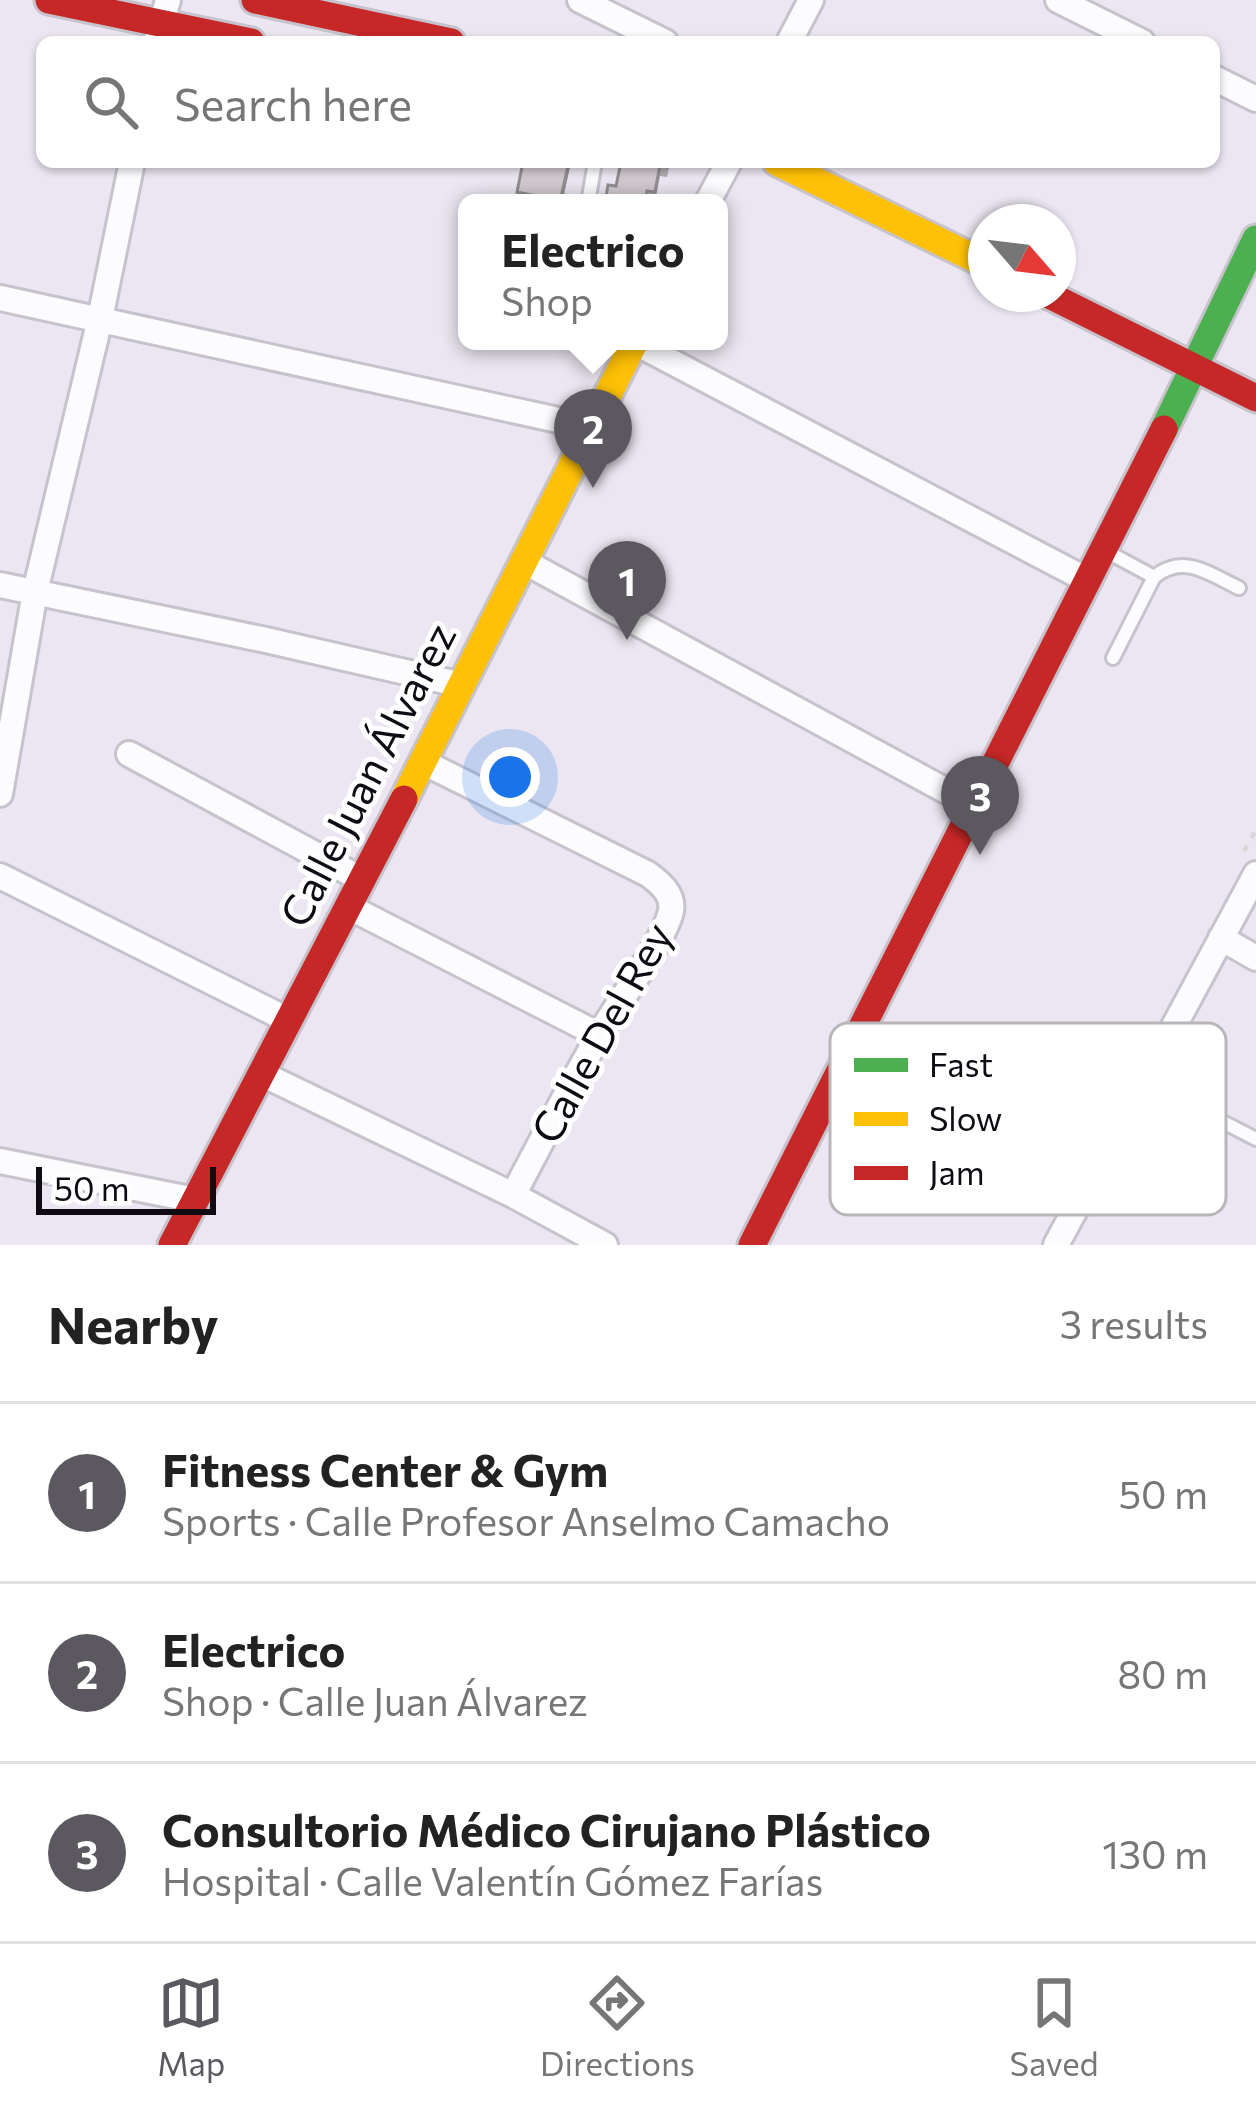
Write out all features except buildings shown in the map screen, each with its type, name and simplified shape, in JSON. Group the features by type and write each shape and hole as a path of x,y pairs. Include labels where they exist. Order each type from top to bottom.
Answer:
{"main road":[{"path":"49,0 226,36"},
{"path":"255,0 423,36"},
{"path":"789,168 968,255"},
{"path":"864,1023 1196,367 1256,238"},
{"path":"1076,308 1256,398"},
{"name":"Calle Juan Álvarez","path":"172,1245 631,350"},
{"path":"752,1245 830,1091"}],"street":[{"path":"580,0 653,36"},
{"path":"792,36 811,0"},
{"path":"1058,0 1130,36"},
{"path":"1220,81 1256,99"},
{"path":"0,794 35,592 131,168"},
{"path":"0,298 590,427"},
{"path":"650,350 1087,580"},
{"path":"525,562 974,806"},
{"path":"0,585 462,685"},
{"path":"129,754 363,880"},
{"name":"Calle Del Rey","path":"423,762 648,874 670,898 663,931 599,1035 512,1195"},
{"path":"1176,1023 1256,874"},
{"path":"0,875 288,1020"},
{"path":"349,907 599,1035"},
{"path":"1221,938 1256,958"},
{"path":"262,1074 605,1245"},
{"path":"0,1161 195,1200"},
{"path":"1056,1245 1072,1215"}],"lane":[{"path":"1103,550 1154,577"},
{"path":"1113,658 1154,577 1165,568 1191,565 1240,588"},
{"path":"1226,1123 1256,1138"}],"traffic: fast":[{"path":"1164,429 1256,239"}],"traffic: slow":[{"path":"789,168 968,255"},
{"path":"404,799 630,350"}],"traffic: jam":[{"path":"49,0 222,36"},
{"path":"255,0 423,36"},
{"path":"1076,308 1256,398"},
{"path":"864,1023 1164,429"},
{"path":"172,1245 404,799"},
{"path":"752,1245 830,1091"}],"place":[{"name":"Electrico","path":"593,488"},
{"name":"Fitness Center & Gym","path":"627,640"},
{"name":"Consultorio Médico Cirujano Plástico","path":"980,855"}]}
